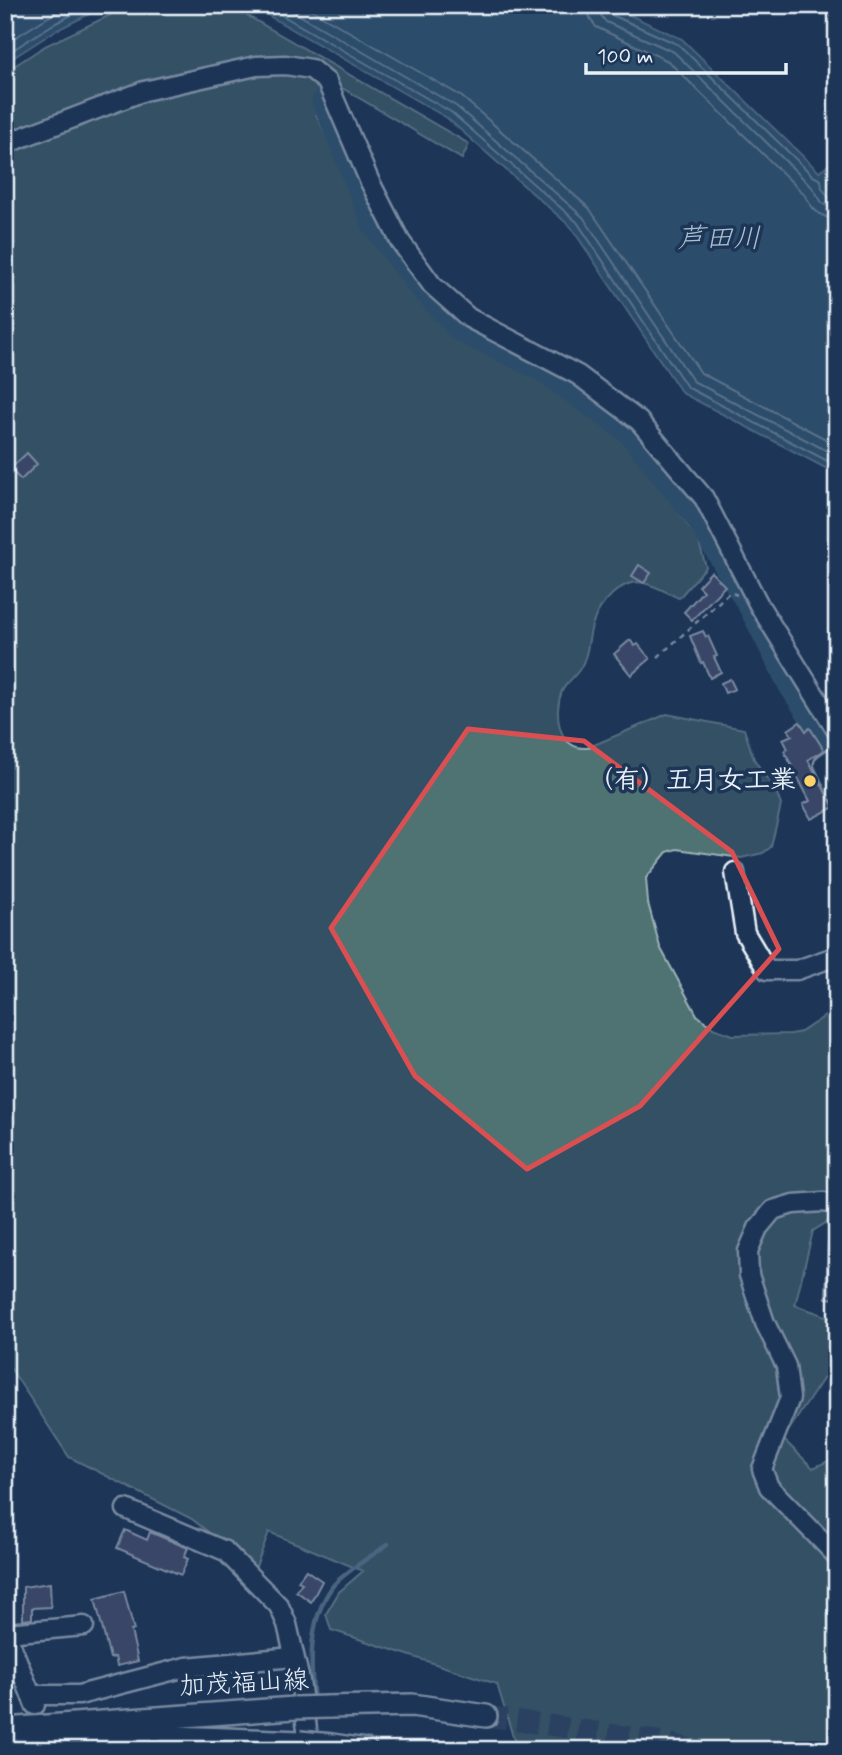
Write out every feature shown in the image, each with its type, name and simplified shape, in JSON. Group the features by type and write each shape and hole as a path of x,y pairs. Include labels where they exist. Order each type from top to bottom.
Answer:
{"main road":[{"name":"加茂福山線","path":"5,1729 328,1707 412,1705 486,1716"},
{"name":"加茂福山線","path":"9,1750 176,1737 305,1746 332,1745 366,1750"}],"street":[{"path":"5,144 144,91 256,66 286,65 311,69 327,82 369,180 400,241 432,285 469,318 578,375 639,422 704,498 759,606 837,731"},
{"path":"830,759 837,792"},
{"path":"735,872 745,933 767,970 797,971 837,956"},
{"path":"837,1204 793,1204 773,1210 758,1228 748,1251 749,1275 765,1323 786,1366 790,1398 762,1469 769,1487 837,1556"},
{"path":"126,1509 225,1551 279,1606 287,1623 300,1681 305,1746"},
{"path":"84,1626 6,1632 34,1700 79,1695 186,1667 293,1657"},
{"path":"5,1737 9,1750"}],"path":[{"path":"659,657 730,592 759,606"},
{"path":"5,1602 8,1611 5,1613"}],"highlighted area":[{"path":"468,729 584,741 732,852 779,949 640,1106 527,1169 415,1076 331,928"}],"green space":[{"path":"131,5 236,9 469,144 462,159 327,79 316,114 369,227 451,328 571,393 617,427 698,539 706,567 679,598 653,586 636,582 620,588 600,608 593,623 582,665 562,691 558,719 564,737 570,743 587,748 667,714 744,729 754,759 777,794 781,805 771,847 763,853 741,858 677,849 667,852 646,878 648,903 660,947 697,1015 713,1028 733,1035 801,1032 837,1008 837,1216 813,1231 795,1305 837,1320 837,1358 783,1439 813,1468 837,1457 837,1750 517,1750 497,1684 331,1630 326,1614 339,1592 363,1571 269,1532 255,1569 192,1519 69,1457 5,1360 5,72 45,46"}],"water":[{"path":"5,5 107,5 55,31 5,63"},
{"name":"芦田川","path":"250,5 608,5 682,39 819,172 837,158 837,177 828,184 837,197 837,474 682,393 571,227 447,118"}],"building":[{"path":"27,453 37,464 21,480 10,469"},
{"path":"639,565 651,573 644,583 632,576"},
{"path":"711,572 725,586 692,620 684,612 703,591 698,586"},
{"path":"703,631 717,656 714,657 721,672 710,678 690,636"},
{"path":"630,640 635,646 638,644 650,659 631,675 614,654"},
{"path":"730,679 735,689 725,693 721,683"},
{"path":"800,722 806,731 810,728 824,750 808,760 834,807 811,819 803,804 810,801 784,751 788,749 783,739 792,735 788,730"},
{"path":"828,1242 837,1242 837,1299 826,1298"},
{"path":"125,1530 147,1540 150,1532 188,1548 184,1557 188,1559 181,1575 117,1548"},
{"path":"306,1570 322,1581 311,1602 296,1591 302,1583 298,1581"},
{"path":"50,1583 51,1607 32,1608 32,1619 23,1620 23,1587"},
{"path":"124,1591 134,1630 131,1631 138,1661 117,1666 115,1657 110,1658 95,1599"}],"waterway":[{"path":"324,101 374,225 416,281 460,330 543,370 630,433 698,519 751,608 790,685 837,757"},
{"path":"314,1703 312,1643 324,1600 343,1576 388,1544"},
{"path":"315,1715 316,1734"}],"tunnel":[{"path":"486,1716 665,1742 692,1750"}],"place":[{"name":"（有）五月女工業","path":"810,781"}]}
